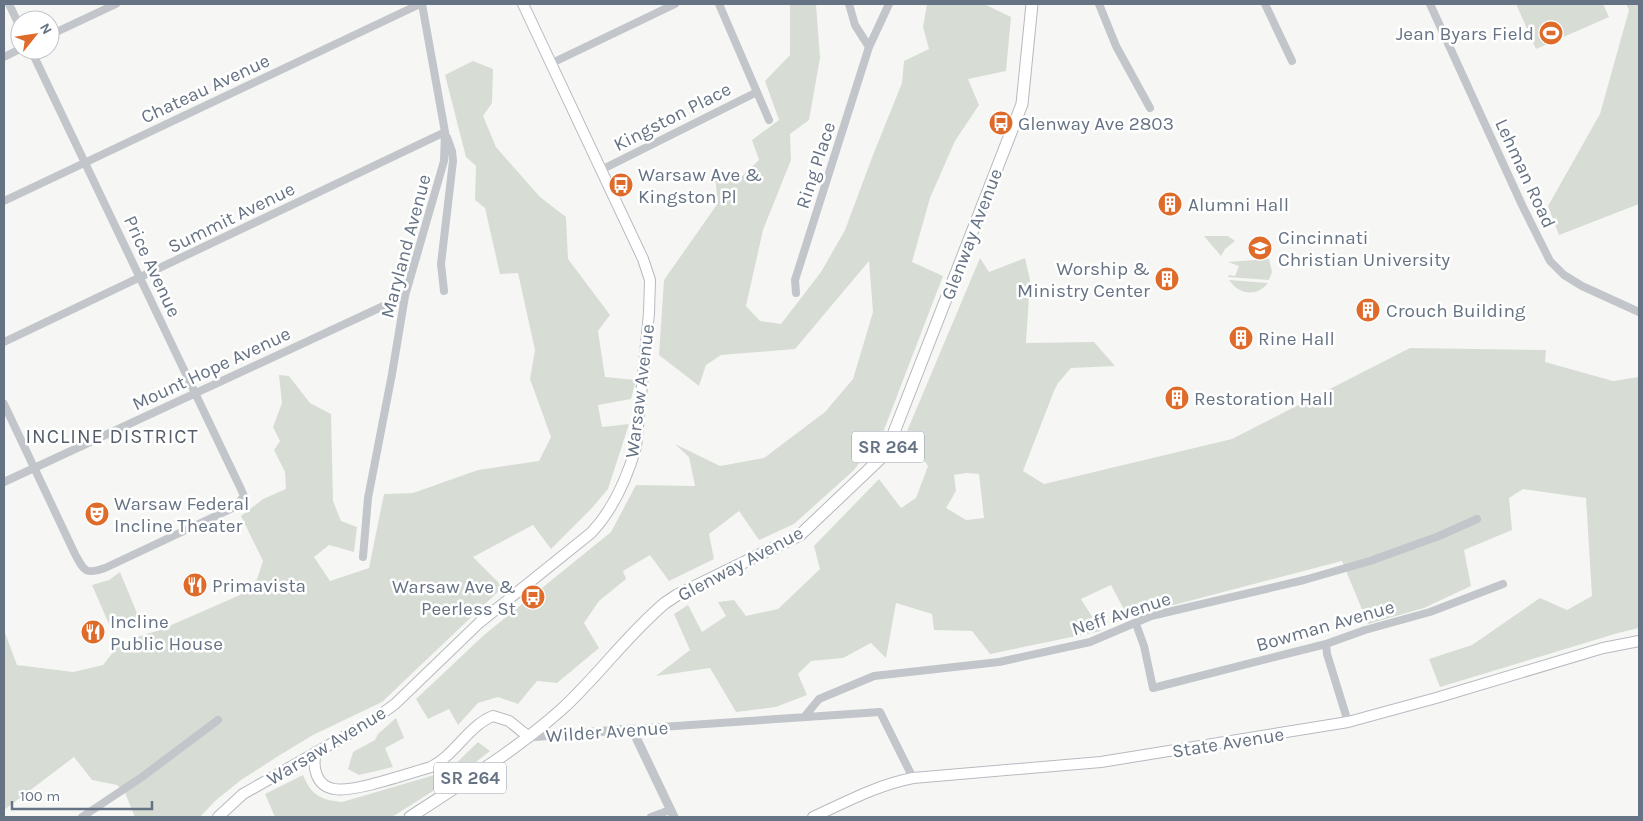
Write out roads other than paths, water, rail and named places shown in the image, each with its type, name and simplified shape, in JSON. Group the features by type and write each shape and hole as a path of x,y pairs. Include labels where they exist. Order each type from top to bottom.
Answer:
{"main road":[{"name":"Warsaw Avenue","path":"218,817 243,794 373,720 396,704 479,623 590,533 612,505 630,466 636,447 649,314 650,280 643,258 523,4"},
{"name":"Glenway Avenue","path":"410,817 488,767 563,708 665,603 677,595 800,535 881,458 887,450 1022,104 1032,4"},
{"name":"State Avenue","path":"814,817 878,787 913,778 1100,762 1348,722 1603,648 1639,640"},
{"name":"Wilder Avenue","path":"316,752 315,767 321,782 326,787 343,790 431,767 450,754 480,722 492,716 509,721 528,737"}],"street":[{"path":"60,30 116,4"},
{"name":"Maryland Avenue","path":"363,557 368,498 405,296 444,161 445,132 421,4"},
{"name":"Chateau Avenue","path":"4,201 421,4"},
{"path":"552,63 675,4"},
{"path":"719,4 769,120"},
{"path":"849,4 855,25 869,47"},
{"name":"Ring Place","path":"796,293 795,280 869,47 890,4"},
{"path":"1098,4 1116,46 1150,108"},
{"path":"1265,4 1292,61"},
{"name":"Lehman Road","path":"1430,4 1522,206 1550,260 1564,275 1582,286 1639,312"},
{"name":"Price Avenue","path":"34,468 75,554 88,572 95,572 105,568 235,507 244,496 36,60"},
{"name":"Kingston Place","path":"601,170 757,92"},
{"path":"444,291 441,264 454,161 445,132"},
{"name":"Summit Avenue","path":"4,342 445,132"},
{"name":"Mount Hope Avenue","path":"4,482 405,296"},
{"path":"4,404 34,468"},
{"name":"Neff Avenue","path":"805,716 818,699 874,676 999,662 1090,642 1151,616 1304,580 1370,561 1440,536 1477,519"},
{"name":"Bowman Avenue","path":"1136,624 1144,646 1153,688 1326,644 1365,630 1430,612 1503,584"},
{"path":"1326,644 1327,654 1348,722"},
{"name":"Wilder Avenue","path":"528,737 880,712 913,778"},
{"path":"82,817 142,777 218,720"},
{"path":"632,729 672,813 651,817"}],"place":[{"name":"Jean Byars Field","path":"1551,33"},
{"name":"Glenway Ave 2803","path":"1001,123"},
{"name":"Warsaw Ave & Kingston Pl","path":"621,185"},
{"name":"Alumni Hall","path":"1170,204"},
{"name":"Cincinnati Christian University","path":"1260,248"},
{"name":"Worship & Ministry Center","path":"1167,279"},
{"name":"Crouch Building","path":"1368,310"},
{"name":"Rine Hall","path":"1241,338"},
{"name":"Restoration Hall","path":"1177,398"},
{"name":"Warsaw Federal Incline Theater","path":"97,514"},
{"name":"Primavista","path":"195,585"},
{"name":"Warsaw Ave & Peerless St","path":"533,597"},
{"name":"Incline Public House","path":"93,632"}],"district":[{"name":"INCLINE DISTRICT","path":"112,436"}]}
